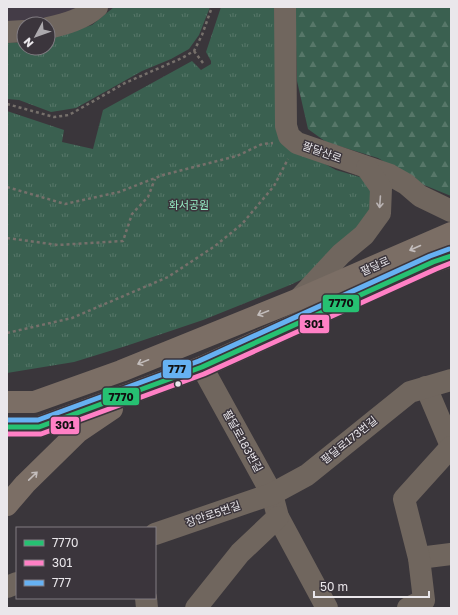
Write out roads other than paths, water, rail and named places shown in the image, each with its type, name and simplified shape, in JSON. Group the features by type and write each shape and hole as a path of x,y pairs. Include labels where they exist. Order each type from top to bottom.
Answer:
{"main road":[{"name":"팔달로","path":"12,402 34,402 121,371 299,298 451,233"},
{"name":"팔달로","path":"9,433 39,426 202,367 426,265 451,257"},
{"path":"7,505 25,484 78,432 135,392"},
{"path":"9,433 12,402"}],"street":[{"path":"56,26 73,21 92,12 97,7"},
{"name":"팔달산로","path":"285,7 286,126 289,136 297,143 390,175 406,184 420,196 451,211"},
{"path":"299,298 341,254 364,235 380,213 381,188 367,168"},
{"name":"팔달로183번길","path":"202,367 272,494 278,517 327,608"},
{"name":"팔달로173번길","path":"272,494 307,475 410,392 451,380"},
{"path":"416,604 418,558 404,499 451,447 426,387"},
{"name":"장안로5번길","path":"156,534 272,494"},
{"path":"196,608 240,553 278,517"},
{"path":"418,558 451,554"}],"park label":[{"name":"화서공원","path":"189,205"}]}
